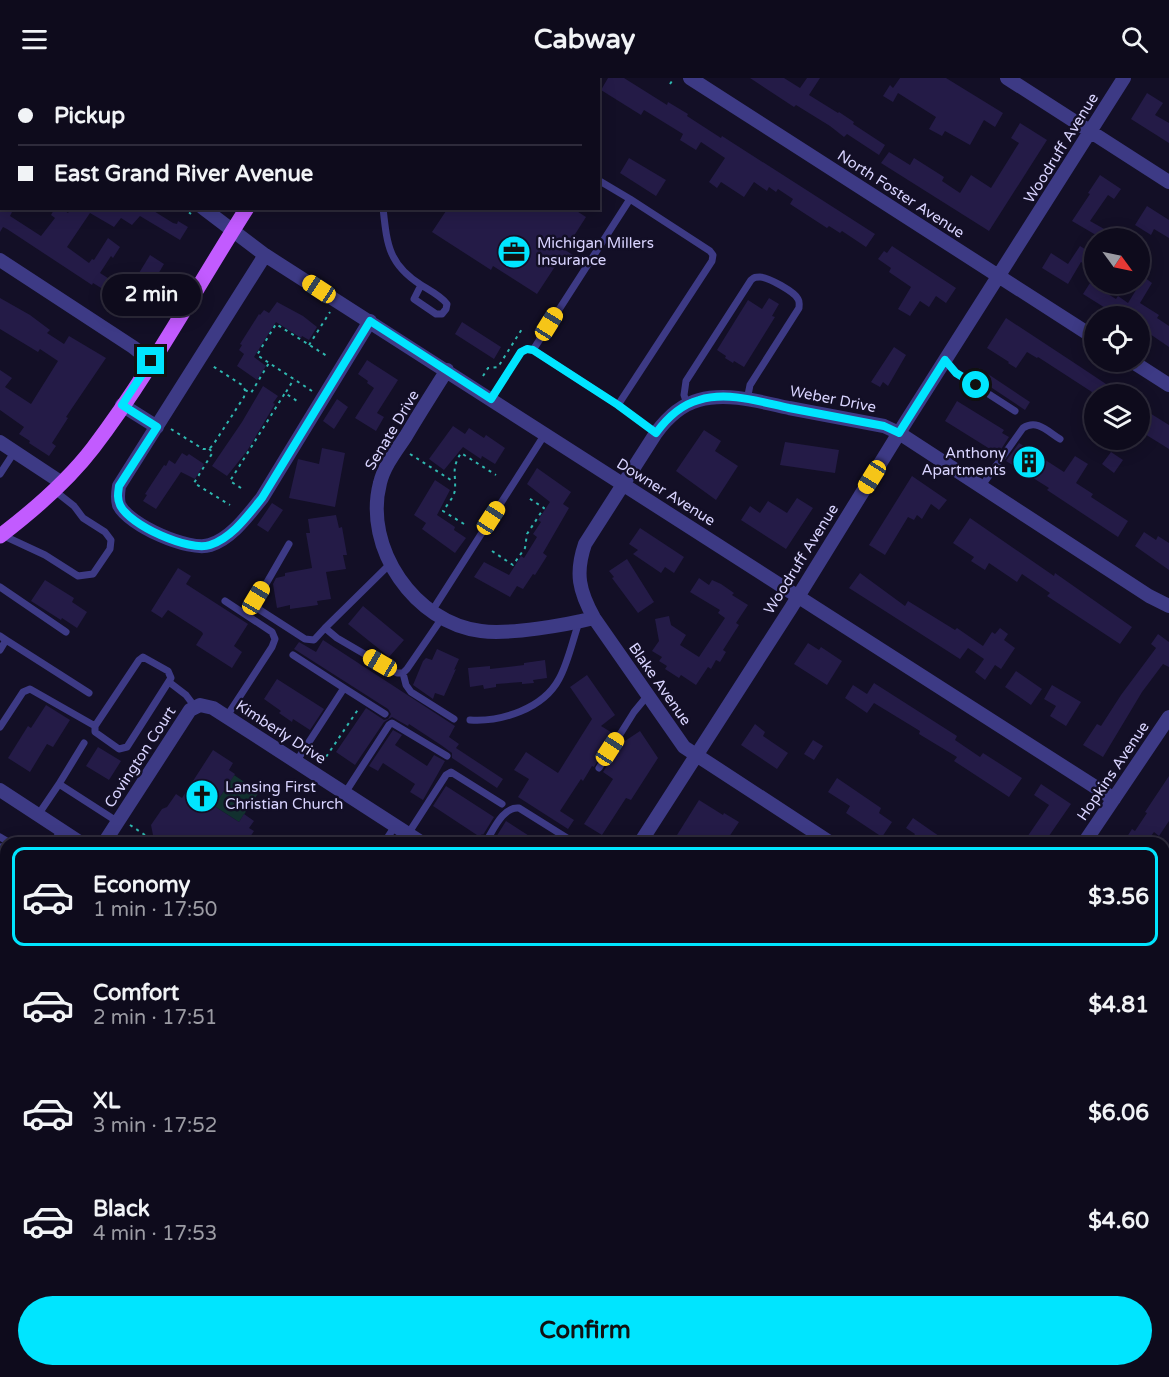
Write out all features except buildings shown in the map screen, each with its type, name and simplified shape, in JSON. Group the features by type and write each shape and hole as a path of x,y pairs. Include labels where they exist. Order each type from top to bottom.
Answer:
{"main road":[{"path":"1,536 31,513 92,449 151,361 246,210"}],"street":[{"name":"North Foster Avenue","path":"692,78 1084,331"},
{"path":"1007,78 1169,182"},
{"name":"Woodruff Avenue","path":"644,837 1124,78"},
{"name":"Downer Avenue","path":"206,210 265,255 1114,799"},
{"path":"265,255 161,426 119,486 117,496 120,505 131,517 152,531 194,546 208,546 228,535 262,498 370,321"},
{"path":"0,260 151,361"},
{"name":"Senate Drive","path":"447,370 387,464 380,483 376,508 383,546 390,564 408,590 437,615 465,628 484,632 514,630 594,618"},
{"path":"1148,372 1169,385"},
{"name":"Weber Drive","path":"623,484 666,419 687,404 700,399 723,397 747,399 884,426 899,433 1149,596 1169,606"},
{"path":"122,405 161,426"},
{"path":"0,442 58,487"},
{"name":"Blake Avenue","path":"623,484 585,544 579,561 580,583 585,601 594,618 684,747 822,837"},
{"name":"Covington Court","path":"108,837 190,711 195,707 206,705 213,708"},
{"name":"Kimberly Drive","path":"213,708 413,837"},
{"name":"Hopkins Avenue","path":"1088,837 1169,717"},
{"path":"0,790 72,837"}],"lane":[{"path":"600,181 710,250 713,255 712,261 618,405"},
{"path":"533,350 630,199"},
{"path":"383,210 387,240 393,260 410,278 421,285 444,300 447,304 442,314 436,314 414,299 421,285"},
{"path":"687,404 684,395 686,381 751,280 762,277 770,279 797,296 799,308 750,385 747,399"},
{"path":"491,399 521,352 527,349 533,350 618,405 656,433"},
{"path":"945,360 956,373 1015,411"},
{"path":"981,487 1023,428 1036,423 1059,439"},
{"path":"325,628 337,638 397,673 403,673 545,434"},
{"path":"0,474 15,452"},
{"path":"1,536 45,555 78,576 93,573 110,549 111,540 105,532 83,518 58,487"},
{"path":"289,544 255,603 260,610 308,641 314,640 390,564"},
{"path":"0,587 66,632"},
{"path":"225,601 272,632 275,639 227,716"},
{"path":"470,720 482,721 504,717 531,706 546,696 559,679 579,622"},
{"path":"0,650 3,638 89,693"},
{"path":"292,655 385,714"},
{"path":"143,657 168,671 171,678 169,682 123,750 95,732 95,726 143,657"},
{"path":"403,673 411,692 454,719"},
{"path":"169,682 186,695 195,707"},
{"path":"297,762 344,688"},
{"path":"0,727 23,692 30,689 95,726"},
{"path":"599,768 634,712 648,695"},
{"path":"345,793 392,723 447,756"},
{"path":"38,815 84,743"},
{"path":"408,834 446,775 451,772 502,804"},
{"path":"59,784 119,820"},
{"path":"489,837 507,811 514,807 565,837"},
{"path":"388,837 395,826"},
{"path":"57,837 61,830"}],"path":[{"path":"670,84 674,78"},
{"path":"309,345 337,300"},
{"path":"322,398 257,356 276,324 327,356"},
{"path":"483,376 488,368 498,367 522,329"},
{"path":"161,426 203,449 209,449 213,445 244,397 245,390 243,385 206,362"},
{"path":"245,390 251,393 269,363"},
{"path":"241,488 230,481 294,380"},
{"path":"285,393 297,401"},
{"path":"209,449 213,452 194,483 230,505"},
{"path":"464,524 443,511 452,496 453,468 461,453 496,475"},
{"path":"410,454 454,482"},
{"path":"492,551 513,565 525,548 527,534 544,508 527,497"},
{"path":"314,773 364,700"},
{"path":"119,820 147,837"}],"green space":[{"path":"234,775 259,792 239,822 214,806"}],"place":[{"name":"Michigan Millers Insurance","path":"514,252"},
{"name":"Anthony Apartments","path":"1029,462"},
{"name":"Lansing First Christian Church","path":"202,796"}],"route":[{"path":"151,361 122,405 157,427 119,486 117,496 124,511 152,531 178,542 201,547 215,543 228,535 262,498 370,321 491,399 521,352 527,349 533,350 618,405 656,433 666,419 687,404 700,399 723,397 747,399 884,426 899,433 945,360 956,373 976,385"}]}
